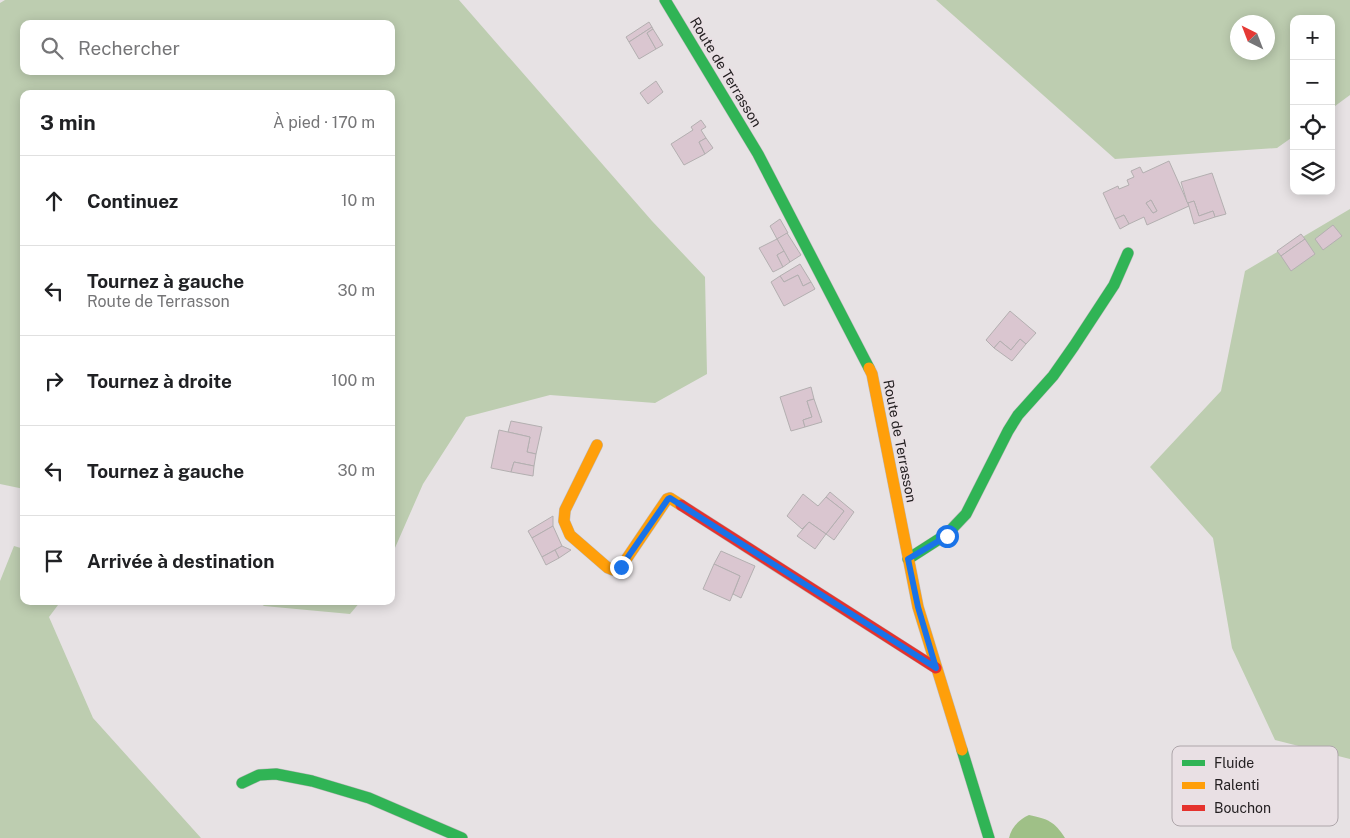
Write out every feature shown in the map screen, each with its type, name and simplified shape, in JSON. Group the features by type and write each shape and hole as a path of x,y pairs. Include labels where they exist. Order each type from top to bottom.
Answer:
{"street":[{"name":"Route de Terrasson","path":"665,0 758,154 872,374 918,607 989,838"},
{"path":"908,559 947,536 959,525 1008,431 1018,415 1052,376 1095,314 1114,285 1128,252"},
{"path":"597,445 565,510 564,521 570,535 608,568 613,570 621,567 670,498 936,668"},
{"path":"242,783 259,776 276,774 312,781 369,798 462,838"}],"shaded area":[{"path":"5,0 459,0 652,221 705,277 707,374 655,403 550,395 466,417 423,484 395,548 395,90 20,90 20,488 0,484 0,3"},
{"path":"936,0 1350,0 1350,95 1335,106 1335,15 1290,15 1290,139 1277,148 1115,159"},
{"path":"1350,209 1350,759 1338,756 1338,746 1299,746 1275,740 1232,648 1213,538 1150,467 1221,391 1245,271"},
{"path":"14,546 20,548 20,605 58,605 49,617 93,718 201,838 0,838 0,581"},
{"path":"263,605 358,605 350,614"},
{"path":"1029,815 1050,822 1065,838 1009,838 1016,824"}],"building":[{"path":"649,22 652,27 629,42 626,37"},
{"path":"652,27 653,29 647,33 656,49 639,59 629,42"},
{"path":"653,29 663,45 656,49 647,33"},
{"path":"656,81 663,92 648,104 640,93"},
{"path":"701,120 706,127 701,130 706,138 699,142 705,154 684,165 671,144 693,130 691,127"},
{"path":"706,138 713,148 705,154 699,142"},
{"path":"1169,161 1189,206 1147,225 1144,217 1129,224 1124,215 1115,219 1103,193 1118,186 1119,189 1129,185 1127,180 1134,177 1131,171 1140,167 1143,173","holes":["1151,200 1157,211 1153,213 1146,203"]},
{"path":"1212,173 1226,214 1215,217 1213,211 1199,216 1194,201 1187,202 1181,182"},
{"path":"1151,200 1157,211 1153,213 1146,203"},
{"path":"1194,201 1199,216 1213,211 1215,217 1194,224 1188,203"},
{"path":"1124,215 1129,224 1120,229 1115,219"},
{"path":"780,219 788,233 777,239 770,226"},
{"path":"1333,225 1342,236 1323,250 1315,239"},
{"path":"787,233 801,255 790,262 777,239"},
{"path":"1301,234 1305,239 1281,256 1277,251"},
{"path":"777,239 784,251 777,255 783,267 773,272 759,248"},
{"path":"1305,239 1315,254 1291,271 1281,256"},
{"path":"784,251 790,262 783,267 777,255"},
{"path":"800,264 811,282 803,286 798,275 784,282 780,276"},
{"path":"798,275 803,286 811,282 815,289 784,306 771,282 780,276 784,282"},
{"path":"1010,311 1036,333 1026,344 1020,339 1011,350 1000,341 994,348 986,340"},
{"path":"1020,339 1026,344 1012,361 994,348 1000,341 1011,350"},
{"path":"811,387 814,399 807,401 812,417 803,420 805,427 791,431 780,397"},
{"path":"814,399 822,422 805,427 803,420 812,417 807,401"},
{"path":"511,421 542,427 536,454 527,452 530,437 508,432"},
{"path":"499,430 530,437 527,452 536,454 534,466 514,462 511,472 491,468"},
{"path":"514,462 534,466 533,476 511,472"},
{"path":"830,492 854,512 834,540 826,534 844,511 826,497"},
{"path":"803,494 818,506 826,497 844,511 826,534 809,522 802,529 787,516"},
{"path":"553,516 553,526 532,538 528,531"},
{"path":"809,522 826,534 815,549 797,536"},
{"path":"553,526 562,546 542,557 532,538"},
{"path":"562,546 571,550 559,558 555,550"},
{"path":"555,550 559,558 546,565 542,557"},
{"path":"721,551 755,566 741,598 733,594 740,576 714,564"},
{"path":"714,564 740,576 730,601 703,589"}],"traffic: fast":[{"path":"665,0 758,154 869,368"},
{"path":"908,559 947,534 966,514 1008,431 1018,415 1053,376 1074,346 1114,285 1128,253"},
{"path":"962,750 989,838"},
{"path":"242,783 259,775 276,774 312,781 369,798 462,838"}],"traffic: slow":[{"path":"869,368 872,374 918,607 962,750"},
{"path":"597,445 565,510 564,521 570,535 608,568 613,570 621,567 667,499 670,498 681,505"}],"traffic: jam":[{"path":"681,505 936,668"}],"route":[{"path":"621,567 670,498 936,668 918,607 908,559 947,536"}]}
